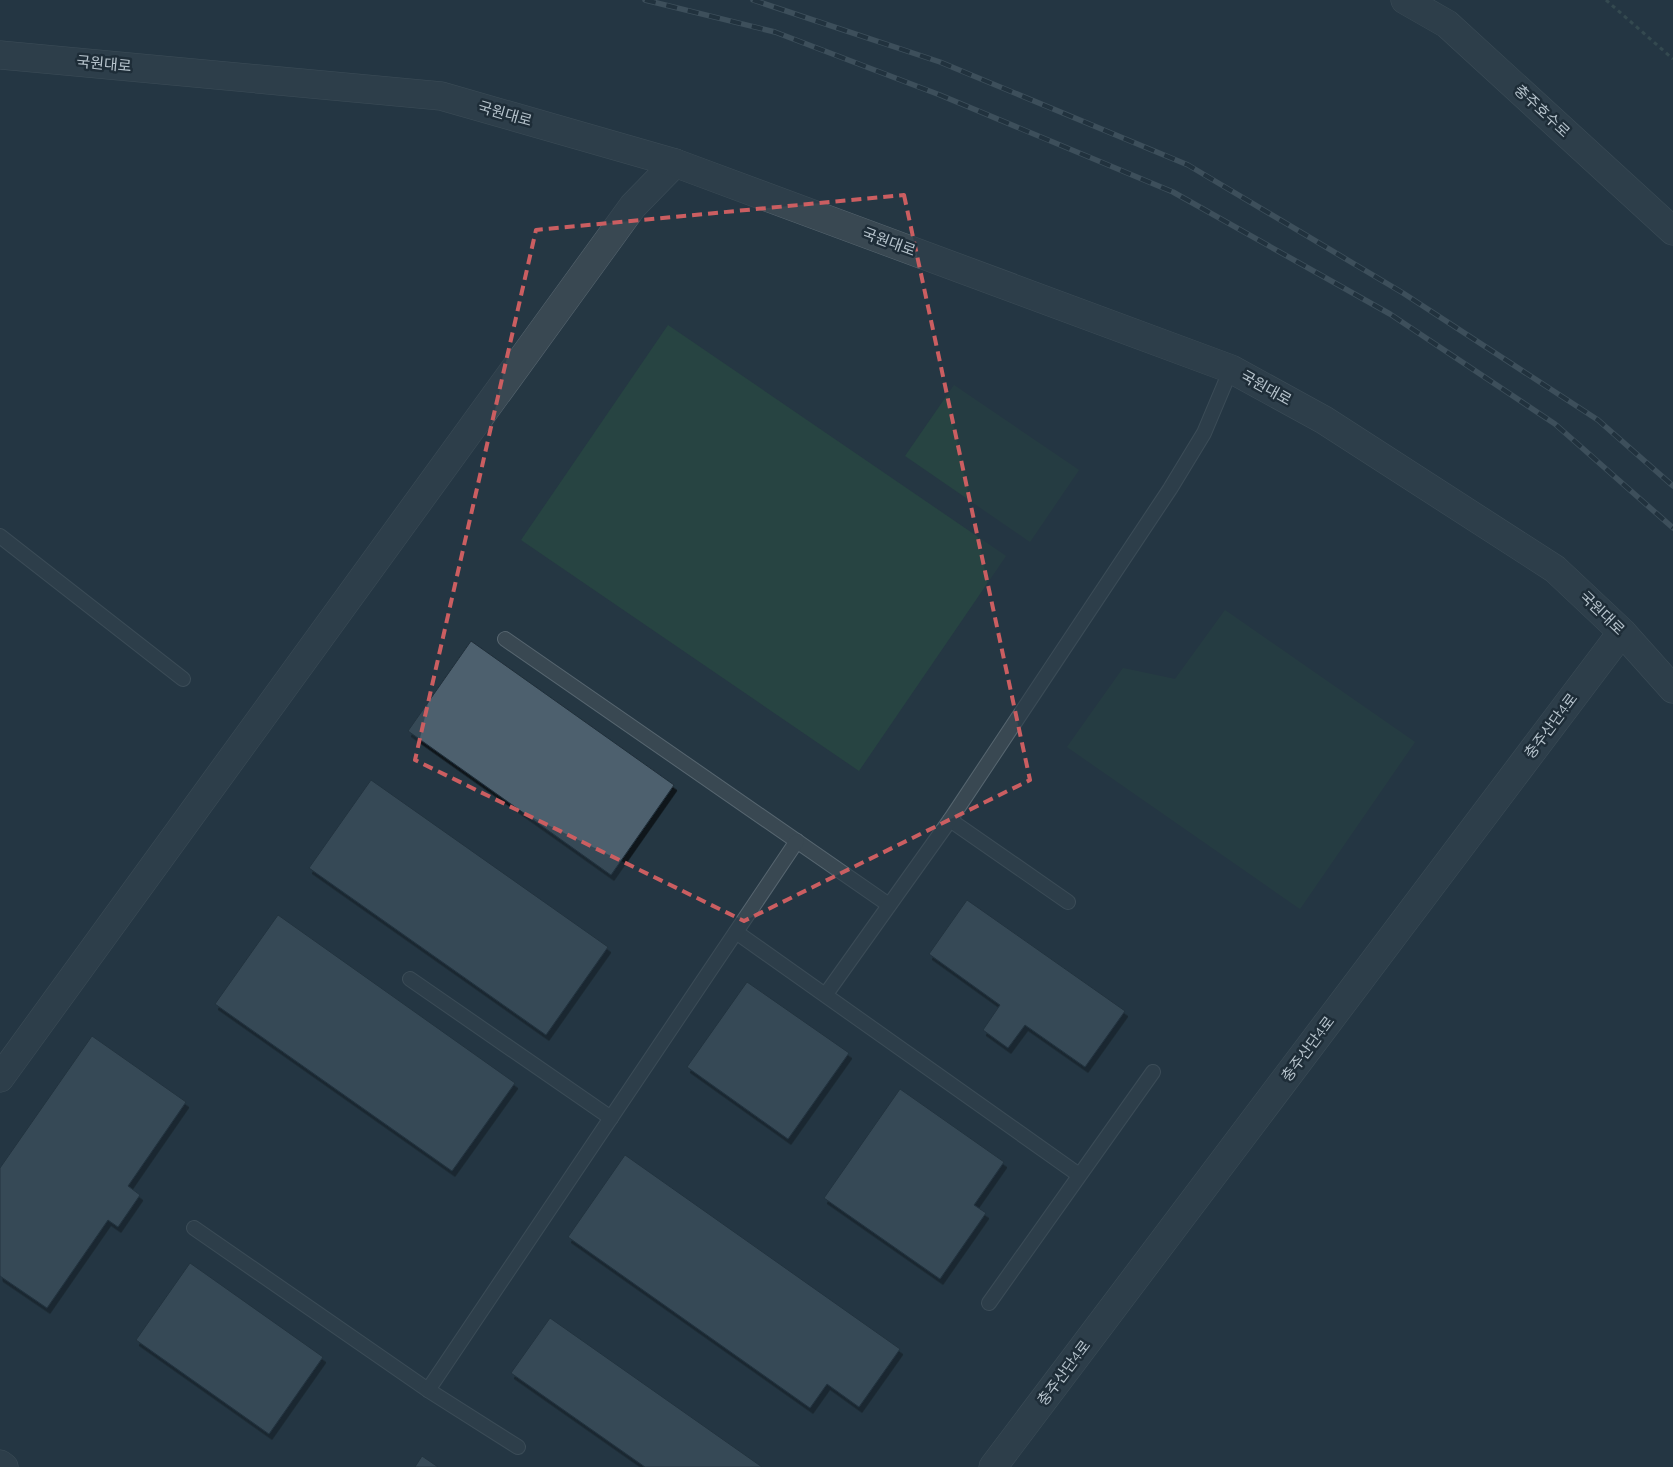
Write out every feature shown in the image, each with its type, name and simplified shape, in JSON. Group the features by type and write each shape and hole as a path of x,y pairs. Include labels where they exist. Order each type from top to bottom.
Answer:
{"street":[{"name":"충주호수로","path":"1405,0 1447,24 1673,231"},
{"name":"국원대로","path":"3,60 441,96 675,163 1231,369 1324,420 1555,569 1622,632 1673,689"},
{"path":"0,1078 633,206 675,163"},
{"name":"충주산단4로","path":"993,1467 1622,632"},
{"path":"0,1464 4,1467"}],"lane":[{"path":"826,994 950,820 1170,489 1204,433 1231,369"},
{"path":"0,536 183,679"},
{"path":"505,639 889,905"},
{"path":"950,820 1068,902"},
{"path":"428,1390 797,841"},
{"path":"736,932 1079,1175"},
{"path":"410,979 611,1118"},
{"path":"989,1303 1153,1072"},
{"path":"194,1228 428,1390 518,1447"}],"path":[{"path":"1606,0 1673,59"}],"highlighted area":[{"path":"904,195 1030,780 744,921 415,760 536,230"}],"green space":[{"path":"668,325 1006,556 859,771 521,540"},
{"path":"954,385 1079,470 1030,542 905,456"},
{"path":"1225,610 1415,742 1300,909 1067,747 1123,668 1175,679"}],"building":[{"path":"471,641 674,785 611,875 408,731"},
{"path":"371,780 608,947 546,1035 309,868"},
{"path":"967,900 1125,1011 1085,1067 1025,1025 1008,1048 983,1030 1000,1005 929,954"},
{"path":"278,915 515,1083 452,1171 215,1004"},
{"path":"747,982 849,1053 788,1139 687,1067"},
{"path":"92,1036 186,1102 128,1186 140,1195 118,1227 108,1220 47,1308 0,1276 0,1168"},
{"path":"900,1089 1004,1162 974,1205 986,1213 940,1279 824,1198"},
{"path":"625,1155 900,1349 859,1407 827,1384 810,1408 568,1237"},
{"path":"190,1263 323,1357 269,1434 136,1340"},
{"path":"550,1318 762,1467 645,1467 511,1373"},
{"path":"422,1456 438,1467 415,1467"}],"railway":[{"path":"645,0 775,32 940,95 1173,192 1390,314 1555,424 1673,528"},
{"path":"753,0 940,62 1188,165 1403,293 1598,420 1673,486"}]}
